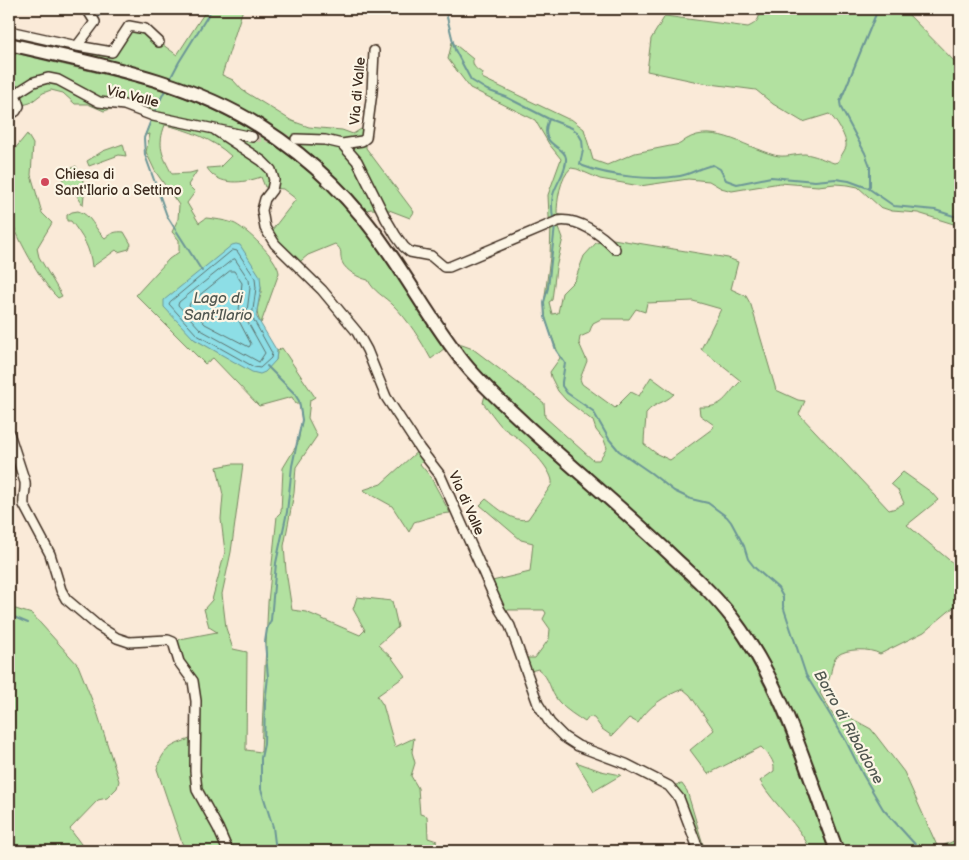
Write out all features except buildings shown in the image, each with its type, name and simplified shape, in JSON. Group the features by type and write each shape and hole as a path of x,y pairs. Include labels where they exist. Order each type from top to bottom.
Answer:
{"highway":[{"path":"9,44 152,79 212,101 242,115 283,141 327,178 366,221 440,330 474,374 556,452 639,524 691,573 720,603 733,620 758,657 775,690 837,851"},
{"path":"9,51 151,86 198,103 257,133 303,166 321,183 360,224 435,334 469,379 550,456 685,577 728,625 748,656 770,698 798,766 829,851"}],"street":[{"path":"77,46 95,22 87,9"},
{"path":"9,31 112,52 130,26 145,29 159,42"},
{"name":"Via di Valle","path":"296,139 325,140 342,144 362,141 366,138 372,92 374,51"},
{"name":"Via Valle","path":"15,94 34,82 48,78 58,80 99,102 124,106 152,115 252,137"},
{"path":"9,85 15,94 19,106 16,111 9,115"},
{"name":"Via di Valle","path":"215,130 262,160 271,170 274,180 272,190 265,199 262,210 265,228 275,244 322,290 357,332 367,350 386,397 419,448 440,475 500,610 510,626 538,704 550,723 564,737 578,746 626,764 669,786 679,798 699,851"},
{"name":"Via di Valle","path":"342,144 357,161 386,219 404,247 410,252 431,256 444,267 449,268 554,223 567,220 582,225 610,243 615,249"},
{"path":"9,433 25,482 24,505 50,554 60,590 66,599 98,626 118,638 129,642 168,640 173,642 180,662 193,681 196,701 195,771 197,790 218,828 228,851"}],"green space":[{"path":"205,9 243,9 222,75 233,80 242,90 292,121 309,127 342,130 353,134 361,129 366,138 366,148 414,212 410,218 389,210 371,209 358,212 327,178 220,104 9,44 9,31 112,52 129,26 145,29 177,55 205,12"},
{"path":"760,9 903,9 960,67 960,226 918,213 892,211 880,207 858,187 848,185 818,186 780,183 732,191 721,188 709,181 688,179 640,186 600,179 571,168 564,177 559,196 557,214 570,217 559,227 563,238 556,268 552,300 549,302 552,314 558,313 562,293 575,280 584,256 596,243 613,239 728,258 738,262 731,289 746,296 751,305 776,390 798,400 805,401 799,414 889,510 904,503 898,490 891,484 903,472 931,492 938,500 907,525 960,569 960,602 924,632 880,654 858,650 841,653 835,659 829,679 820,693 833,715 849,717 871,729 904,772 938,848 956,840 960,819 960,851 837,851 797,743 733,620 555,452 450,344 462,345 473,349 544,403 545,417 593,460 599,460 607,448 604,440 596,430 593,421 566,400 558,391 550,372 560,358 546,321 544,304 550,257 551,224 548,195 561,159 549,144 535,120 470,88 448,59 452,42 473,59 474,66 483,73 482,78 571,119 584,129 593,160 607,165 635,153 680,144 691,137 703,134 727,137 778,156 805,154 834,163 838,162 846,147 846,143 840,129 829,114 803,122 773,104 756,90 703,83 647,71 651,39 665,16 748,27 759,18","holes":["693,301 721,309 701,349 741,381 719,403 714,406 699,407 700,415 714,425 712,429 670,460 657,454 644,444 644,436 646,413 674,394 651,377 639,396 631,392 615,408 582,384 580,379 587,361 579,343 580,337 589,333 593,323 601,319 629,319 636,309 645,312 647,303"]},
{"path":"9,51 135,82 184,97 213,109 266,139 315,177 359,223 382,253 445,348 431,359 414,330 399,311 376,291 368,280 353,274 346,268 341,259 340,250 335,244 308,255 296,265 269,234 296,199 283,189 265,187 261,177 239,182 225,181 218,178 207,168 220,167 231,156 200,136 165,125 161,145 172,174 197,171 188,185 195,192 187,203 199,223 206,218 226,221 239,226 267,252 277,267 279,273 261,323 257,314 261,293 260,282 256,271 239,245 194,339 226,356 276,360 277,351 282,348 315,397 310,400 308,418 317,436 296,467 294,493 284,546 292,610 306,612 360,635 365,630 353,609 357,597 392,601 398,627 378,645 392,658 405,676 377,696 383,705 395,747 414,738 412,752 415,763 411,776 418,788 420,814 427,816 428,838 437,841 428,849 421,851 187,851 182,843 157,769 167,750 176,744 195,737 193,681 174,647 180,639 217,632 209,627 204,609 212,600 225,552 221,519 223,495 217,467 243,464 231,552 222,594 226,628 233,649 247,652 246,750 261,752 268,602 277,516 281,512 283,468 298,443 302,420 299,404 296,404 292,397 259,406 213,358 205,364 136,295 169,259 179,252 179,240 172,232 178,219 179,205 155,171 146,152 150,134 145,135 153,116 124,105 104,111 88,104 75,104 63,93 51,90 43,93 30,103 19,106 9,85"},
{"path":"27,134 33,144 31,175 42,213 52,223 37,248 39,257 62,296 58,298 51,291 29,257 16,231 9,211 9,156"},
{"path":"123,144 126,156 119,155 89,166 87,161 103,151"},
{"path":"76,166 85,185 83,205 70,185 65,188 62,179 69,176 66,171"},
{"path":"78,211 90,219 105,238 114,233 124,232 131,244 129,249 118,252 116,250 92,267 90,254 85,242 71,221 67,221 67,215"},
{"path":"485,395 543,450 680,572 726,622 765,687 799,768 829,851 811,851 800,832 760,781 774,771 772,760 761,747 708,774 690,750 714,730 690,695 683,689 658,702 638,723 629,718 612,736 602,729 594,718 589,717 585,722 565,708 556,698 545,676 538,669 527,672 522,658 535,658 549,639 550,629 543,619 546,613 544,610 500,610 488,582 530,572 533,543 521,540 480,505 486,499 511,517 522,520 528,519 552,484 552,479 535,455 497,421 483,403"},
{"path":"420,449 426,457 420,464 430,476 450,513 414,522 409,532 392,506 363,490 381,484"},
{"path":"9,607 32,614 78,665 98,715 119,781 117,788 107,798 98,800 70,829 86,851 9,851"},
{"path":"576,762 601,771 621,775 594,791"},
{"path":"682,784 687,791 705,851 699,851 669,786"}],"water":[{"name":"Lago di Sant'Ilario","path":"232,245 240,245 260,276 261,288 256,316 277,351 276,360 265,372 260,374 252,372 194,339 164,307 164,300"}],"waterway":[{"path":"97,19 103,9"},
{"path":"170,79 212,9"},
{"path":"445,9 455,50 471,80 487,90 572,128 582,140 583,150 580,164 583,166 618,175 657,178 680,176 713,165 720,169 726,180 737,184 771,177 815,181 836,179 849,181 868,188 894,206 935,210 960,218"},
{"path":"868,188 870,186 870,166 841,108 840,102 878,9"},
{"path":"154,113 166,88"},
{"name":"Borro di Ribaldone","path":"549,119 546,135 566,158 565,168 554,190 552,204 553,219"},
{"path":"151,120 144,138 145,155 167,216 202,271"},
{"name":"Borro di Ribaldone","path":"555,226 548,288 544,302 545,317 556,350 565,363 562,386 567,393 593,411 609,439 619,451 674,491 691,499 708,503 731,522 744,546 748,559 755,568 778,588 783,597 783,606 806,675 846,741 863,775 883,809 921,851"},
{"path":"267,366 294,393 299,401 302,420 292,466 287,512 276,563 271,620 265,642 268,677 264,744 261,758 261,789 273,827 276,851"},
{"path":"9,615 28,623"}],"tunnel":[{"path":"252,137 296,139"}],"place":[{"name":"Chiesa di Sant'Ilario a Settimo","path":"45,182"}]}
